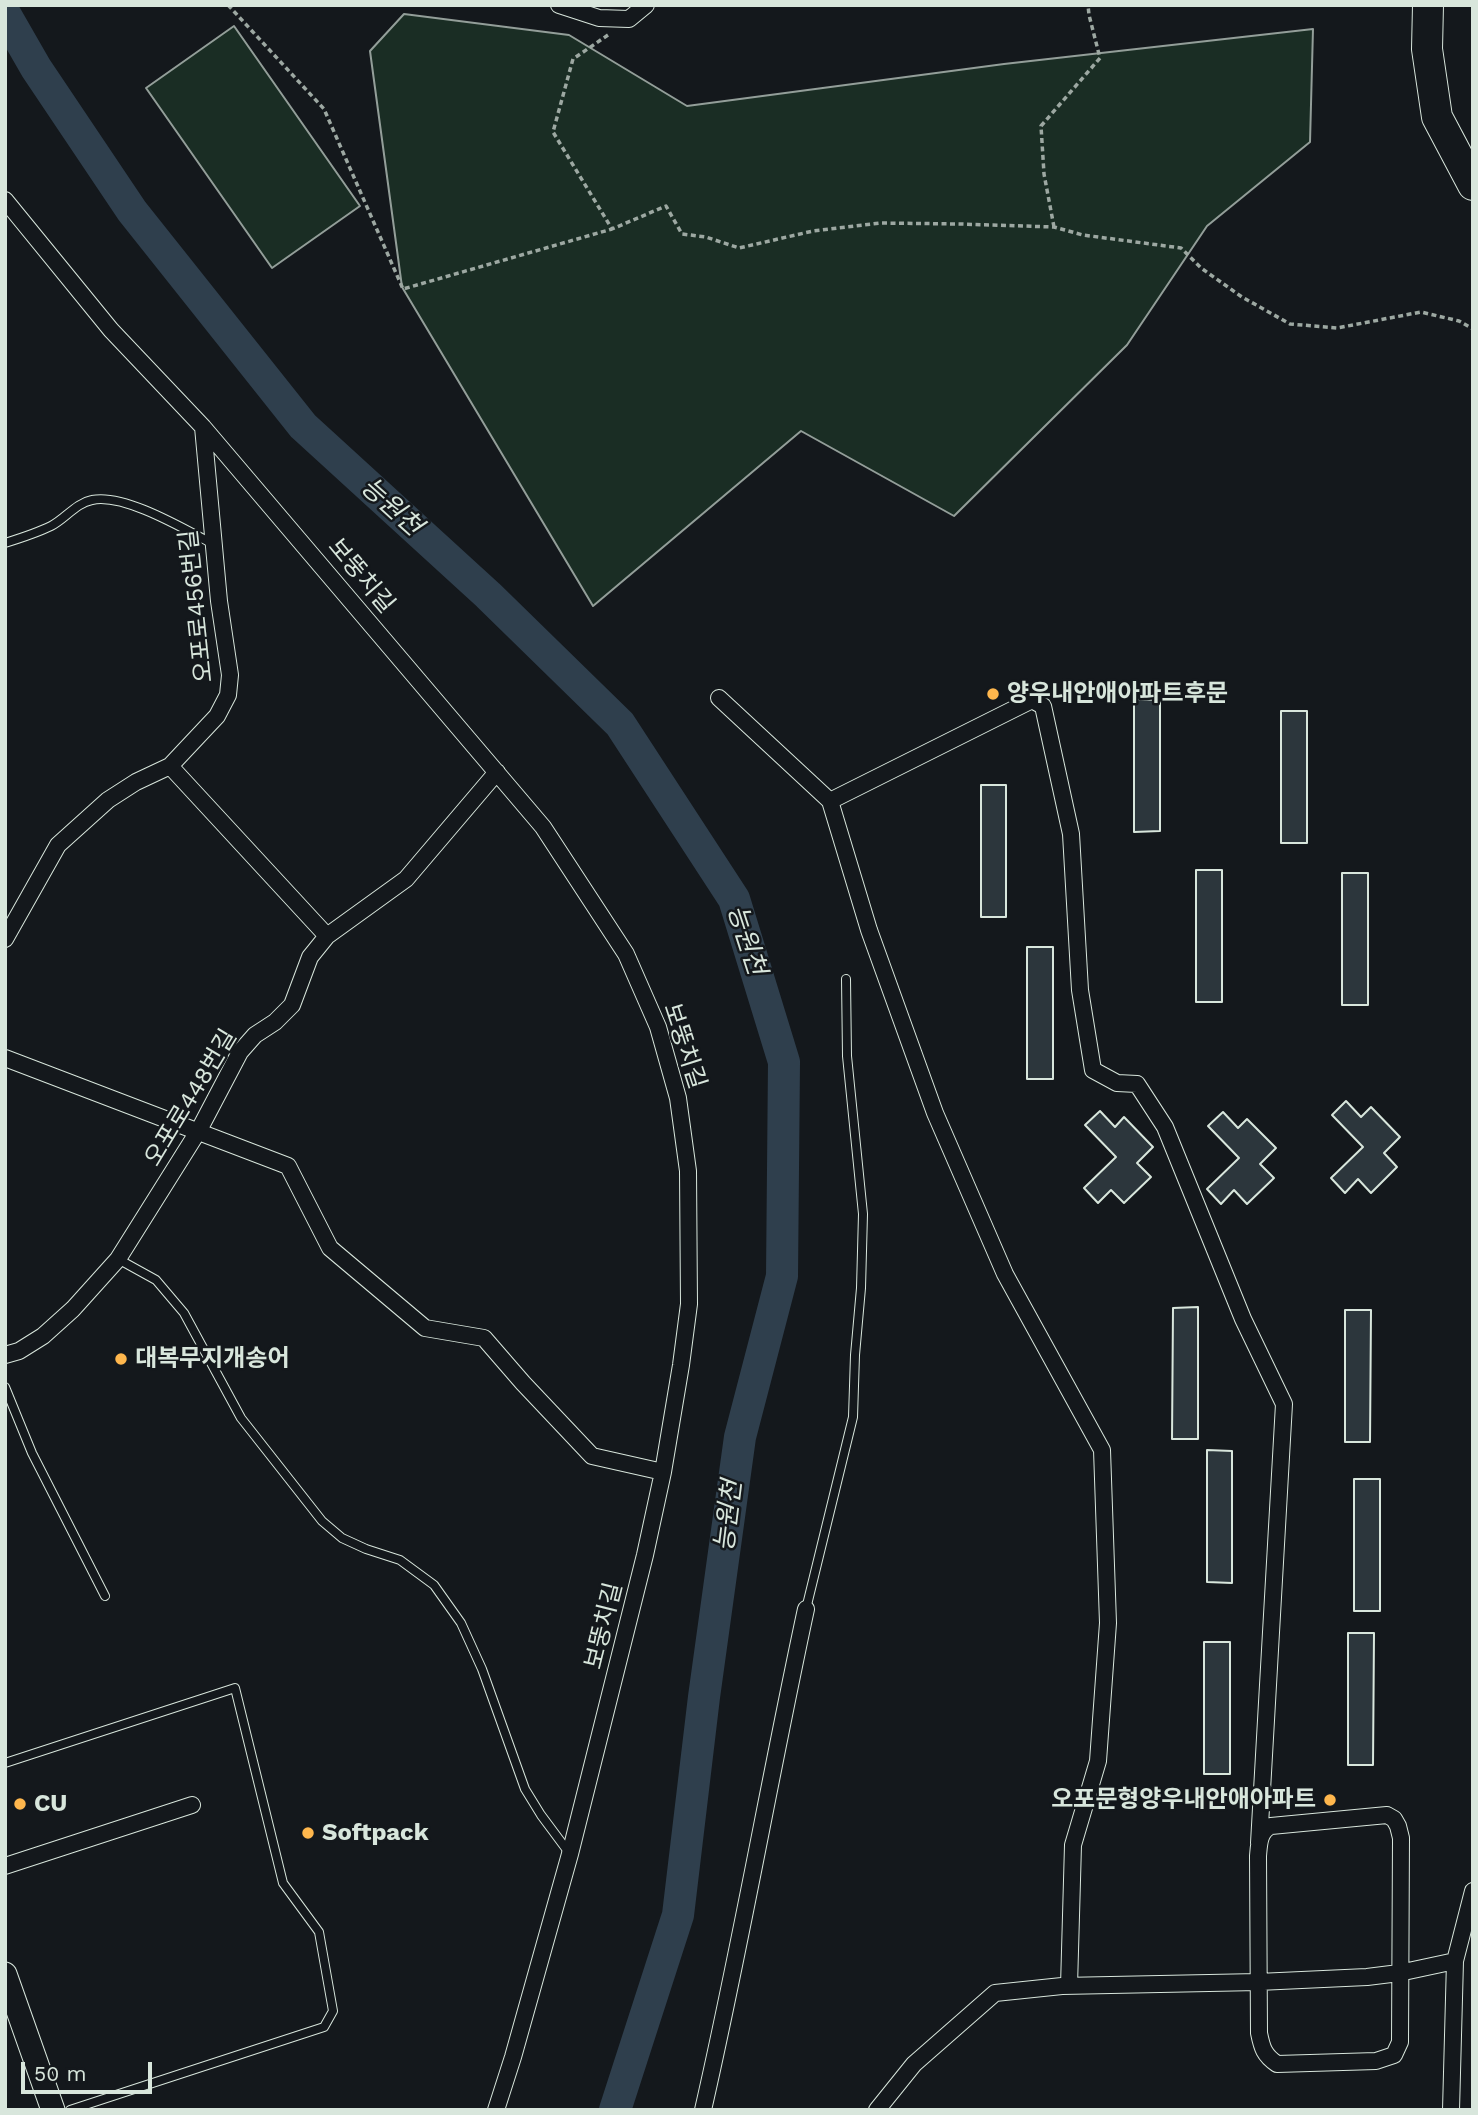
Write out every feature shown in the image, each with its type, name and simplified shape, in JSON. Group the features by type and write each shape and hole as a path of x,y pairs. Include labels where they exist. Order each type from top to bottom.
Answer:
{"highway":[{"path":"1428,5 1427,49 1437,117 1473,185"},
{"path":"1448,5 1443,33 1456,114 1473,140"}],"street":[{"path":"559,5 599,18 629,19 646,5"},
{"name":"보뚱치길","path":"5,200 111,330 203,427 544,827 626,954 658,1027 678,1098 688,1171 689,1304 663,1472 645,1555 570,1854 496,2110"},
{"name":"오포로456번길","path":"5,939 58,845 108,800 136,782 170,766 217,716 228,695 230,675 213,544 203,427"},
{"path":"719,698 830,801 869,930 935,1113 1005,1274 1102,1450 1108,1623 1098,1761 1073,1845 1069,1986"},
{"path":"830,801 1032,700 1043,706 1071,834 1080,990 1093,1070 1117,1083 1137,1084 1165,1127 1243,1319 1283,1404 1259,1843 1258,1982 1262,2049 1267,2058 1276,2064 1376,2061 1394,2055 1399,2042 1401,1838 1394,1819 1387,1815 1271,1826 1266,1829 1259,1843"},
{"path":"170,766 327,936"},
{"name":"오포로448번길","path":"5,1355 19,1351 43,1336 74,1309 118,1259 199,1130 240,1052 255,1035 275,1022 292,1005 310,957 327,936 406,879 497,772"},
{"path":"5,1058 288,1166 330,1248 425,1328 484,1338 592,1456 663,1472"},
{"path":"703,2110 806,1609"},
{"path":"5,1866 192,1805"},
{"path":"1451,2110 1455,1961 1473,1891"},
{"path":"877,2110 914,2064 995,1993 1069,1986 1367,1977 1455,1961"},
{"path":"6,1980 53,2110"}],"lane":[{"path":"5,543 53,525 77,507 92,500 108,500 141,508 213,544"},
{"path":"806,1609 853,1417 863,1214 847,1056 846,979"},
{"path":"118,1259 156,1280 184,1313 241,1418 321,1521 341,1538 400,1560 434,1585 461,1623 482,1669 525,1789 570,1854"},
{"path":"5,1387 32,1453 104,1596"},
{"path":"5,1763 235,1688 283,1883 319,1932 333,2011 324,2027 70,2110"}],"path":[{"path":"228,5 324,109 403,289 612,229 666,206 682,234 706,237 739,248 813,231 880,223 1054,227 1083,235 1181,248 1201,268 1242,297 1290,324 1337,328 1421,312 1460,321 1473,329"},
{"path":"1054,227 1044,174 1041,126 1100,58 1088,15 1088,5"},
{"path":"612,229 553,132 573,59 629,19"}],"green space":[{"path":"404,14 569,35 687,106 1004,64 1313,29 1310,142 1207,226 1127,345 954,516 801,431 593,606 402,287 370,51"},
{"path":"234,26 360,206 272,268 146,88"}],"building":[{"path":"1134,699 1160,700 1160,831 1134,832"},
{"path":"1281,711 1307,711 1307,843 1281,843"},
{"path":"981,785 1006,785 1006,917 981,917"},
{"path":"1196,870 1222,870 1222,1002 1196,1002"},
{"path":"1342,873 1368,873 1368,1005 1342,1005"},
{"path":"1027,947 1053,947 1053,1079 1027,1079"},
{"path":"1346,1101 1361,1117 1371,1107 1400,1137 1384,1153 1397,1167 1371,1193 1358,1179 1345,1193 1331,1178 1363,1147 1332,1115"},
{"path":"1100,1111 1115,1127 1124,1117 1153,1147 1137,1163 1151,1177 1124,1203 1111,1190 1098,1203 1084,1188 1116,1157 1085,1125"},
{"path":"1223,1112 1238,1128 1247,1119 1276,1148 1260,1164 1274,1178 1247,1204 1234,1190 1221,1204 1207,1189 1239,1158 1208,1126"},
{"path":"1198,1307 1198,1439 1172,1439 1173,1308"},
{"path":"1345,1310 1371,1310 1370,1442 1345,1442"},
{"path":"1207,1450 1232,1451 1232,1583 1207,1582"},
{"path":"1354,1479 1380,1479 1380,1611 1354,1611"},
{"path":"1348,1633 1374,1633 1373,1765 1348,1765"},
{"path":"1204,1642 1230,1642 1230,1774 1204,1774"}],"waterway":[{"name":"능원천","path":"5,14 36,68 132,211 303,426 488,595 620,724 734,899 784,1062 782,1276 740,1437 704,1697 678,1915 615,2110"}],"place":[{"name":"양우내안애아파트후문","path":"993,694"},
{"name":"대복무지개송어","path":"121,1359"},
{"name":"오포문형양우내안애아파트","path":"1330,1800"},
{"name":"CU","path":"20,1804"},
{"name":"Softpack","path":"308,1833"}]}
